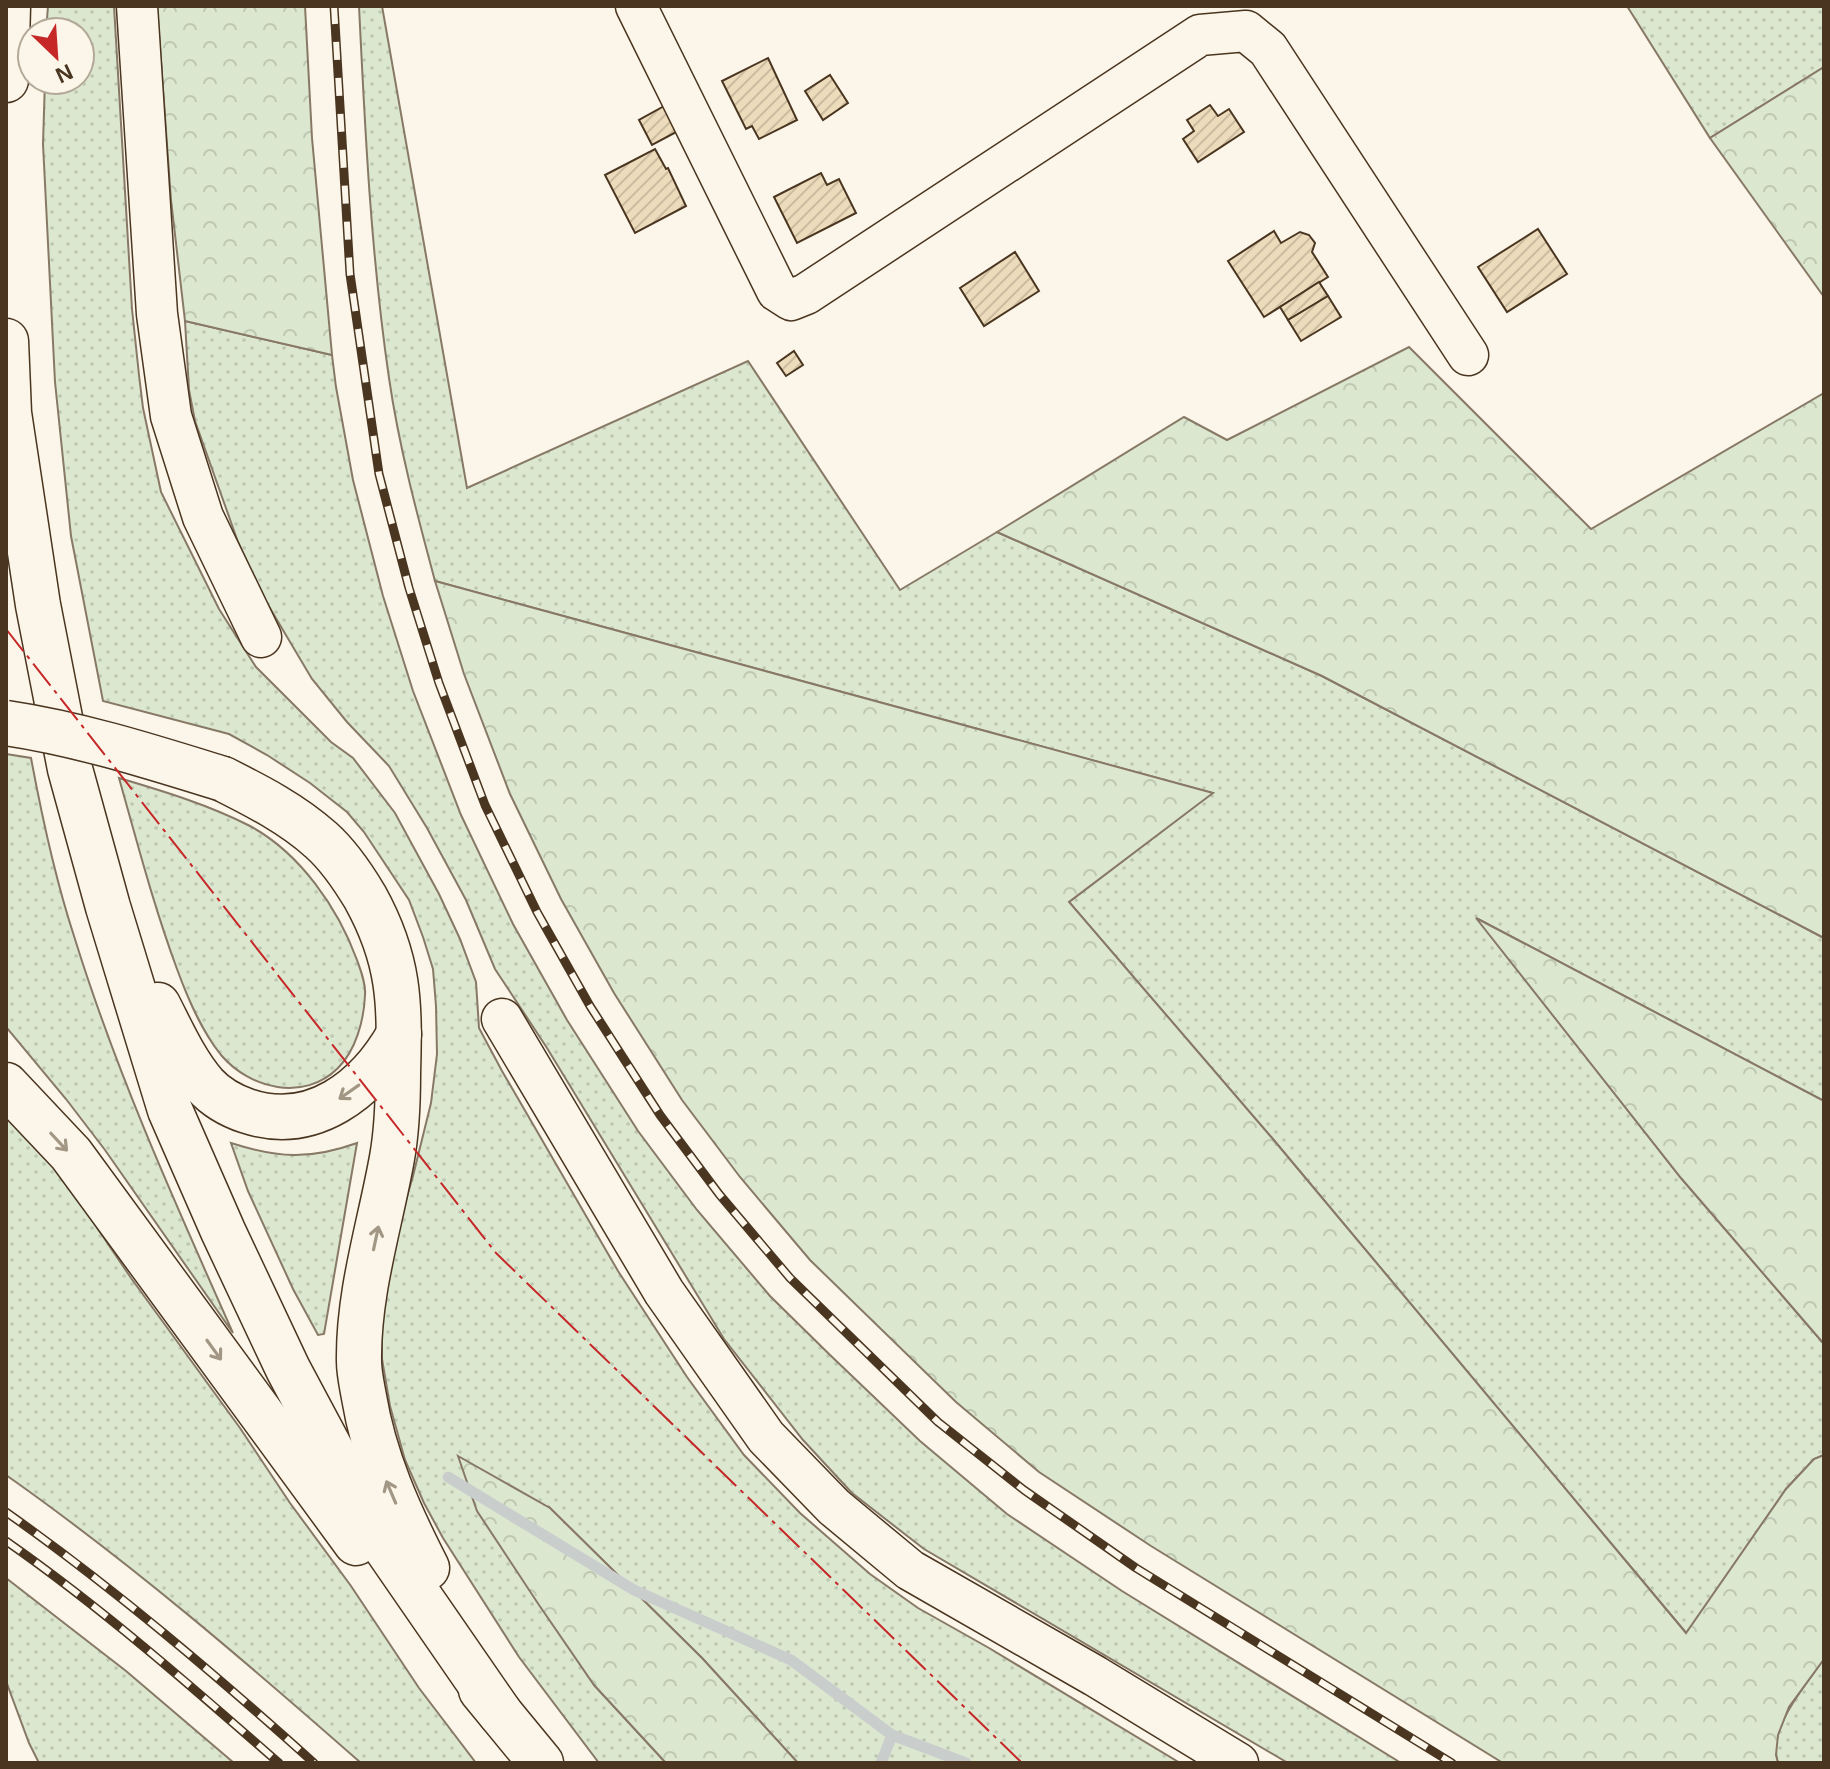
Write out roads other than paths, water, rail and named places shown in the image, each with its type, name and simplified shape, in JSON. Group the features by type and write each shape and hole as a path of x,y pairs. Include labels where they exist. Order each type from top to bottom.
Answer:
{"main road":[{"path":"6,80 8,6"},
{"path":"6,341 9,413 38,605 70,769 170,1110 288,1369 375,1532 500,1713"},
{"path":"6,723 128,749 223,779 259,797 323,841 359,887 379,922 391,955 398,995 398,1100 393,1154 363,1302 359,1364 368,1423 381,1467 408,1530 500,1713"},
{"path":"108,907 181,1049 205,1085 238,1108 279,1117 320,1110 363,1083 377,1068 399,1034"},
{"path":"6,1085 71,1154 358,1545 541,1763"}],"street":[{"path":"137,6 157,314 171,416 203,517 261,637"},
{"path":"636,6 777,291 791,300 806,294 1200,35 1246,31 1268,49 1468,355"},
{"path":"502,1019 664,1292 766,1437 834,1507 910,1570 1095,1676 1238,1763"}],"waterway":[{"path":"448,1477 634,1590 791,1660 892,1735 966,1763"},
{"path":"881,1763 892,1735"}],"railway":[{"path":"334,6 350,274 379,474 409,588 439,683 485,805 537,912 590,1006 660,1115 719,1194 790,1278 938,1422 1024,1490 1136,1568 1452,1763"},
{"path":"6,1512 164,1633 314,1763"},
{"path":"6,1541 111,1620 279,1763"}]}
